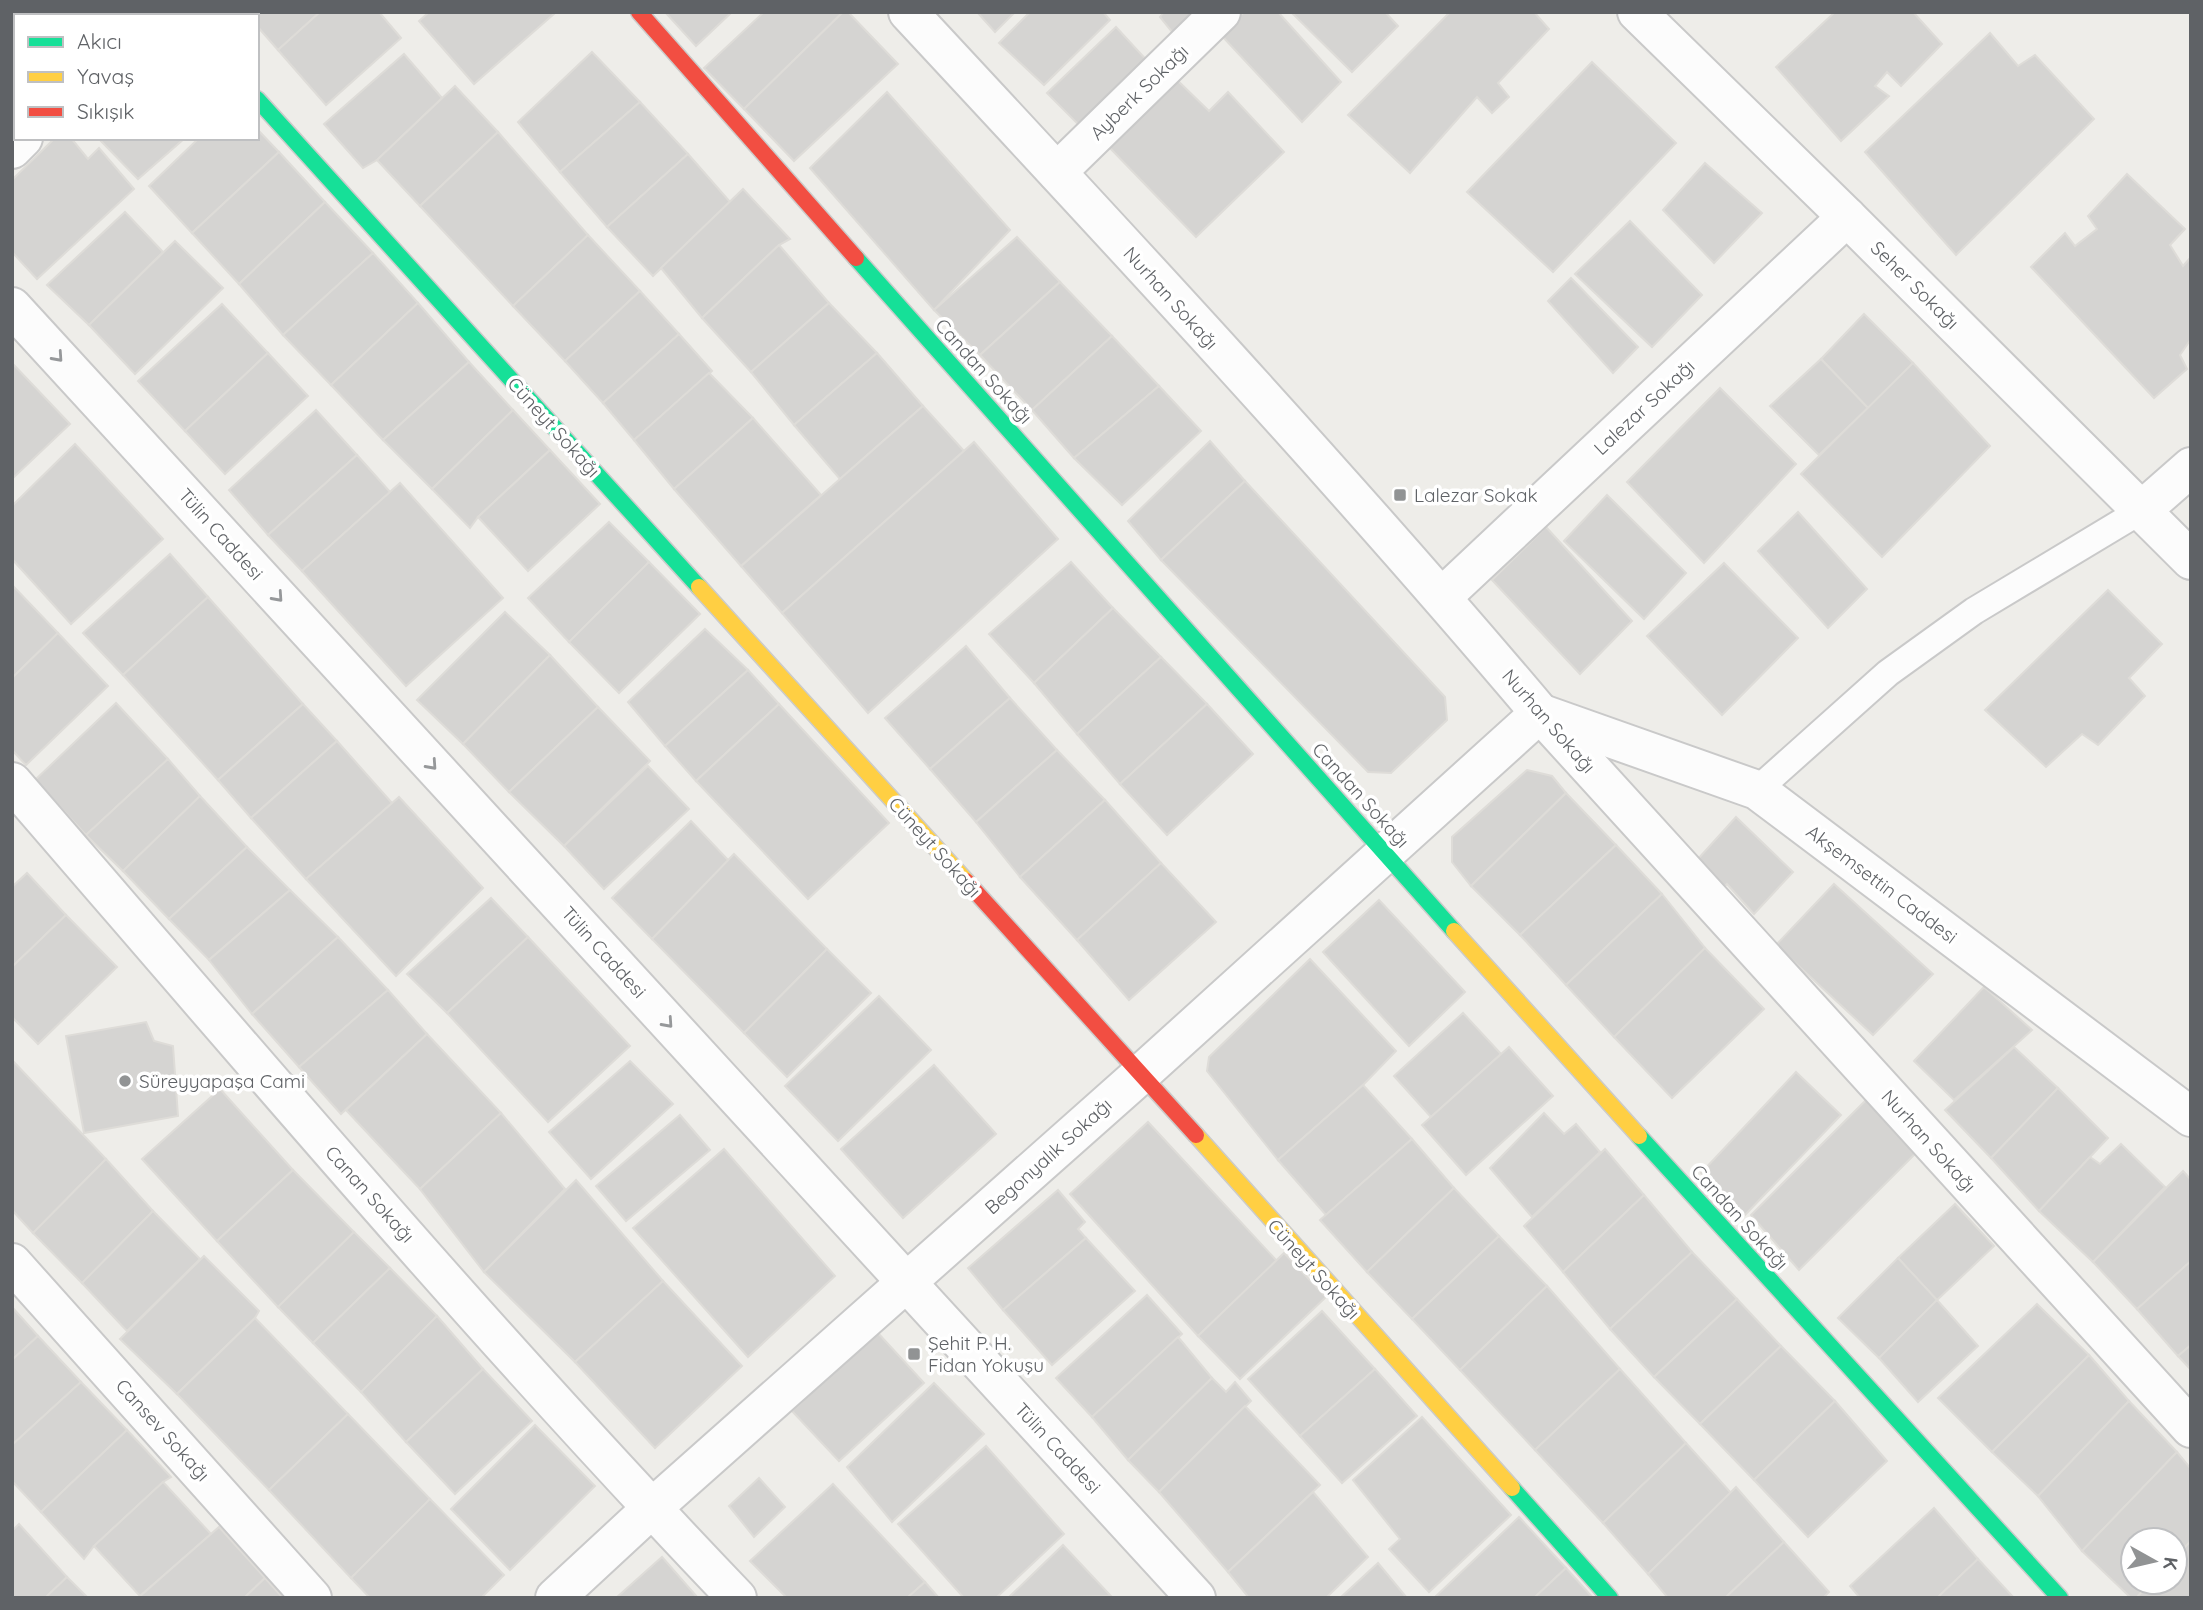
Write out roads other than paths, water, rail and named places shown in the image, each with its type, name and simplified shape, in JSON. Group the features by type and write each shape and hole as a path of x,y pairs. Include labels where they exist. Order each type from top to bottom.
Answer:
{"street":[{"name":"Candan Sokağı","path":"639,12 1384,853 1879,1402 2060,1598"},
{"name":"Nurhan Sokağı","path":"908,12 1057,172 1442,597 1540,713 2191,1428"},
{"name":"Ayberk Sokağı","path":"1057,172 1221,12"},
{"name":"Seher Sokağı","path":"1637,12 2191,560"},
{"name":"Cüneyt Sokağı","path":"259,101 1141,1074 1610,1598"},
{"name":"Lalezar Sokağı","path":"1442,597 1847,217"},
{"name":"Tülin Caddesi","path":"12,307 1196,1598"},
{"path":"2142,510 2191,467"},
{"name":"Begonyalık Sokağı","path":"555,1598 652,1508 1141,1074 1540,713"},
{"name":"Akşemsettin Caddesi","path":"1540,713 1757,790 2191,1117"},
{"name":"Canan Sokağı","path":"12,782 320,1139 652,1508 737,1598"},
{"name":"Cansev Sokağı","path":"12,1263 312,1598"}],"lane":[{"path":"1757,790 1888,673 1974,611 2142,510"}],"place":[{"name":"Lalezar Sokak","path":"1400,495"},
{"name":"Süreyyapaşa Cami","path":"125,1081"},
{"name":"Şehit P. H. Fidan Yokuşu","path":"914,1354"}]}
